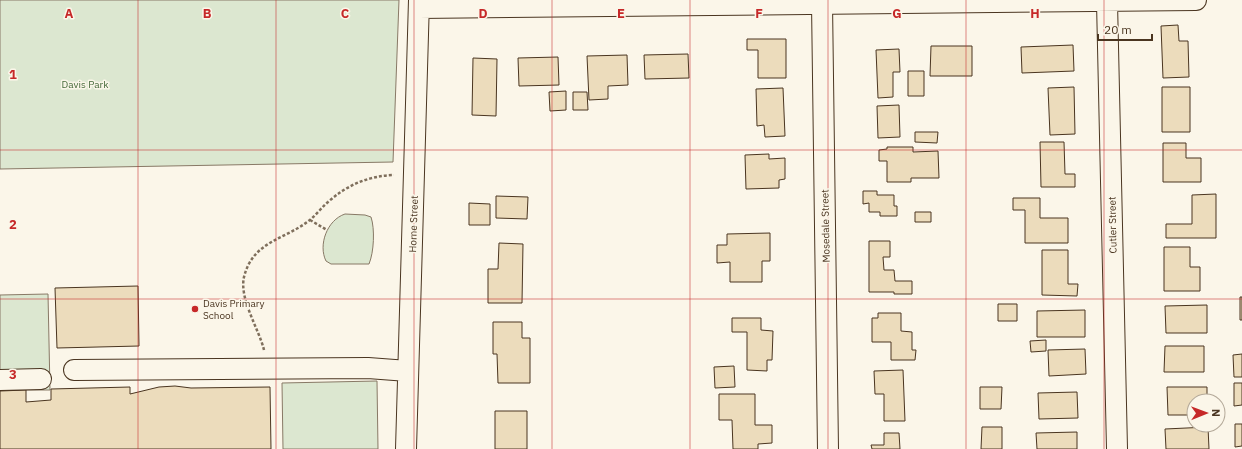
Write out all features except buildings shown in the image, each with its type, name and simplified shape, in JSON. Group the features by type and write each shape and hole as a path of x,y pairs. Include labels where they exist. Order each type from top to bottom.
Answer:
{"street":[{"path":"419,4 822,3 959,1 1107,2 1196,0"},
{"name":"Cutler Street","path":"1107,2 1117,449"},
{"name":"Mosedale Street","path":"822,3 828,449"},
{"name":"Horne Street","path":"406,449 419,4"},
{"path":"74,370 368,368 408,370"},
{"path":"0,380 41,379"}],"path":[{"path":"267,369 264,348 246,303 244,278 256,253 272,241 290,233 310,220 328,202 345,189 363,180 380,176 394,175"},
{"path":"310,220 327,230"}],"green space":[{"name":"Davis Park","path":"0,0 399,0 393,162 0,169"},
{"path":"345,214 365,215 371,217 373,240 369,264 331,264 326,261 323,248 326,234 333,222"},
{"path":"48,294 50,390 0,390 0,295"},
{"path":"377,381 378,449 283,449 282,383"}],"place":[{"name":"Davis Primary School","path":"195,309"}]}
